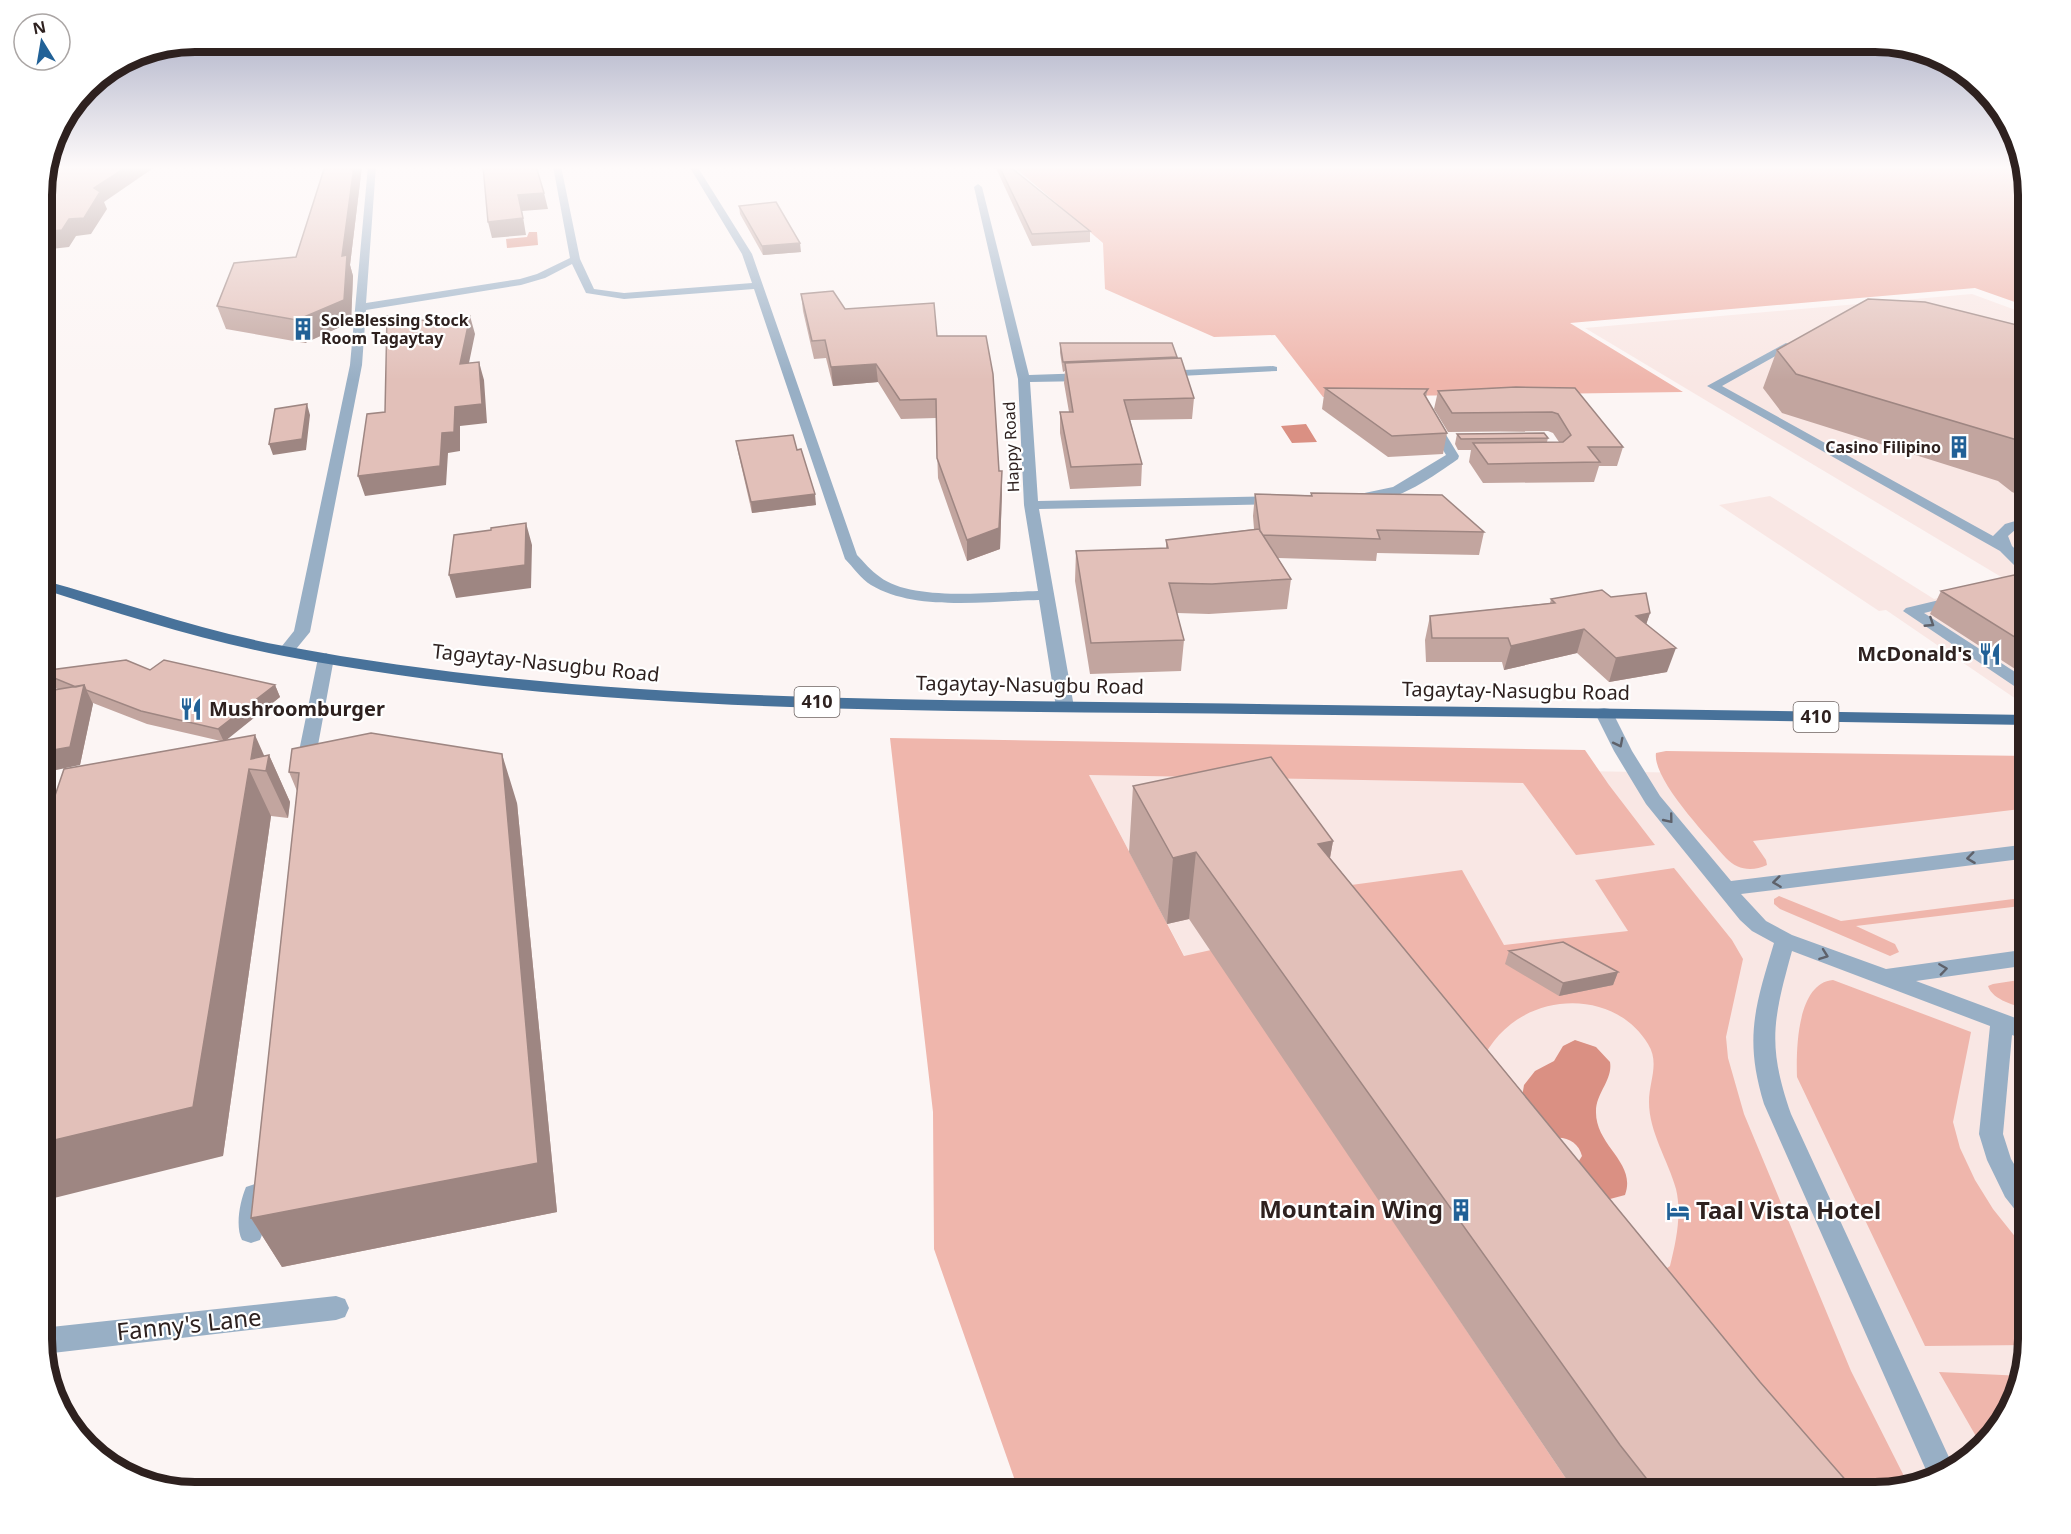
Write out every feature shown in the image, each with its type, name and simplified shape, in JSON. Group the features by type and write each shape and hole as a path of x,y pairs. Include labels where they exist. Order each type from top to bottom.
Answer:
{"main road":[{"name":"Tagaytay-Nasugbu Road","path":"53,588 142,616 286,651 463,678 609,692 747,701 2018,720"}],"street":[{"path":"286,651 302,632 356,365 367,238"},
{"path":"571,238 575,259 590,291 601,295 624,297 718,287 758,286"},
{"path":"737,238 747,254 850,556 875,581 905,595 957,597 1047,595"},
{"name":"Happy Road","path":"990,238 1024,379 1031,505 1065,707"},
{"path":"362,307 521,282 541,276 575,259"},
{"path":"1786,346 1713,386 2005,548 2018,561"},
{"path":"1151,374 1273,369"},
{"path":"1024,379 1105,376"},
{"path":"1346,498 1370,498 1408,488 1459,456 1428,413"},
{"path":"1031,505 1288,499"},
{"path":"2005,548 2000,535 2010,527 2018,525"},
{"path":"1975,597 1911,610 2018,681"},
{"path":"303,784 326,658"},
{"path":"1604,713 1623,751 1653,800 1753,921 1785,940 2018,1028"},
{"path":"306,761 329,761"},
{"path":"1726,889 2018,852"},
{"path":"1785,940 1763,1030 1764,1056 1769,1084 1779,1114 1882,1346 1939,1467"},
{"path":"1885,977 2018,959"},
{"path":"2002,1022 1991,1134 1999,1160 2018,1194"},
{"path":"251,1232 258,1173"},
{"name":"Fanny's Lane","path":"53,1340 336,1308"}],"shaded area":[{"path":"537,238 538,245 507,248 506,239"},
{"path":"1097,238 2018,238 2018,303 1975,288 1570,323 1683,392 1323,397 1275,335 1214,337 1105,289 1103,243"},
{"path":"1972,294 2018,311 2018,699 1886,610 1879,611 1719,505 1770,496 1934,599 2008,581 1585,328"},
{"path":"1306,424 1317,442 1292,443 1281,426"},
{"path":"890,738 1585,750 1655,845 1576,855 1523,783 1089,775 1184,956 1211,950 1568,1482 1016,1482 934,1249 933,1112"},
{"path":"1666,751 2018,756 2018,809 1753,841 1767,865 1756,869 1745,869 1726,858 1683,807 1663,777 1657,764 1656,753"},
{"name":"Taal Vista Hotel","path":"1082,762 2018,779 2018,1339 2016,1366 2004,1402 1989,1426 1963,1452 1939,1467 1922,1474 1894,1480 1876,1482 1490,1482 1185,957"},
{"path":"1674,868 1732,940 1743,959 1726,1037 1728,1058 1744,1114 1851,1371 1905,1478 1876,1482 1790,1482 1654,1277 1670,1266 1676,1238 1678,1199 1673,1178 1655,1135 1650,1113 1649,1094 1653,1058 1648,1044 1635,1028 1620,1016 1603,1008 1584,1004 1546,1007 1527,1014 1505,1029 1490,1047 1474,1075 1329,888 1462,870 1504,945 1628,931 1595,880"},
{"path":"1779,896 1841,921 2018,898 2018,906 1856,926 1895,944 1899,952 1890,956 1780,909 1774,904 1774,899"},
{"path":"1833,980 1971,1032 1953,1122 1960,1148 1975,1180 1993,1209 2018,1240 2018,1345 1925,1346 1797,1077 1798,1035 1801,1019 1812,992 1821,984"},
{"path":"2018,980 2018,1006 1995,995 1988,986"},
{"path":"1575,1040 1596,1047 1610,1062 1609,1075 1597,1104 1597,1123 1625,1173 1627,1183 1625,1195 1610,1199 1601,1197 1577,1164 1582,1156 1578,1147 1568,1139 1554,1138 1522,1097 1524,1085 1535,1071 1554,1061 1563,1046"},
{"path":"1939,1372 2013,1376 2004,1402 1978,1439"}],"building":[{"path":"302,238 344,238 342,256 347,255 344,300 297,320 217,306 234,263 296,257"},
{"path":"757,238 797,238 800,243 762,246"},
{"path":"833,291 845,309 934,303 937,336 986,336 993,374 999,471 1002,471 999,528 967,540 937,458 936,399 900,400 876,364 831,367 825,340 812,341 801,294"},
{"path":"1868,299 1925,302 2018,325 2018,441 1796,374 1777,350"},
{"path":"387,316 414,321 470,316 460,364 479,362 482,404 455,407 454,432 442,433 440,466 358,476 367,414 385,412"},
{"path":"1060,343 1172,343 1177,357 1063,362"},
{"path":"1181,358 1194,398 1124,400 1142,464 1071,467 1060,412 1073,412 1065,363"},
{"path":"1516,387 1575,388 1623,447 1588,447 1600,462 1488,464 1473,443 1563,442 1571,435 1558,414 1552,412 1452,413 1438,391"},
{"path":"1325,388 1428,389 1424,394 1447,433 1392,436"},
{"path":"307,404 302,439 269,444 275,409"},
{"path":"1544,433 1548,438 1461,439 1457,434"},
{"path":"793,435 797,450 801,449 815,494 751,502 736,441"},
{"path":"1311,493 1442,495 1484,532 1377,530 1380,539 1263,535 1260,531 1255,494 1312,496"},
{"path":"526,523 525,565 449,575 454,535"},
{"path":"1259,529 1291,579 1212,584 1169,583 1184,640 1091,643 1076,551 1168,548 1166,540"},
{"path":"2014,575 2018,577 2018,639 1941,591"},
{"path":"1602,590 1611,597 1646,593 1650,613 1636,616 1676,648 1616,658 1584,629 1511,646 1508,638 1432,638 1430,616 1555,603 1551,599"},
{"path":"126,660 150,670 164,660 275,685 218,729 141,711 86,690 84,685 76,687 53,678 53,670"},
{"path":"84,685 70,747 53,750 53,690"},
{"path":"371,733 502,754 538,1163 251,1218 299,773 289,772 292,749"},
{"path":"255,735 251,759 269,755 266,771 249,769 193,1107 53,1140 53,802 64,769"},
{"path":"1271,757 1333,841 1318,844 1760,1382 1847,1482 1649,1482 1620,1445 1196,852 1173,858 1133,786"},
{"path":"1563,942 1618,972 1563,983 1509,951"}],"place":[{"name":"SoleBlessing Stock Room Tagaytay","path":"303,329"},
{"name":"Casino Filipino","path":"1959,447"},
{"name":"McDonald's","path":"1990,654"},
{"name":"Mushroomburger","path":"191,709"},
{"name":"Mountain Wing","path":"1461,1210"},
{"name":"Taal Vista Hotel","path":"1678,1211"}]}
